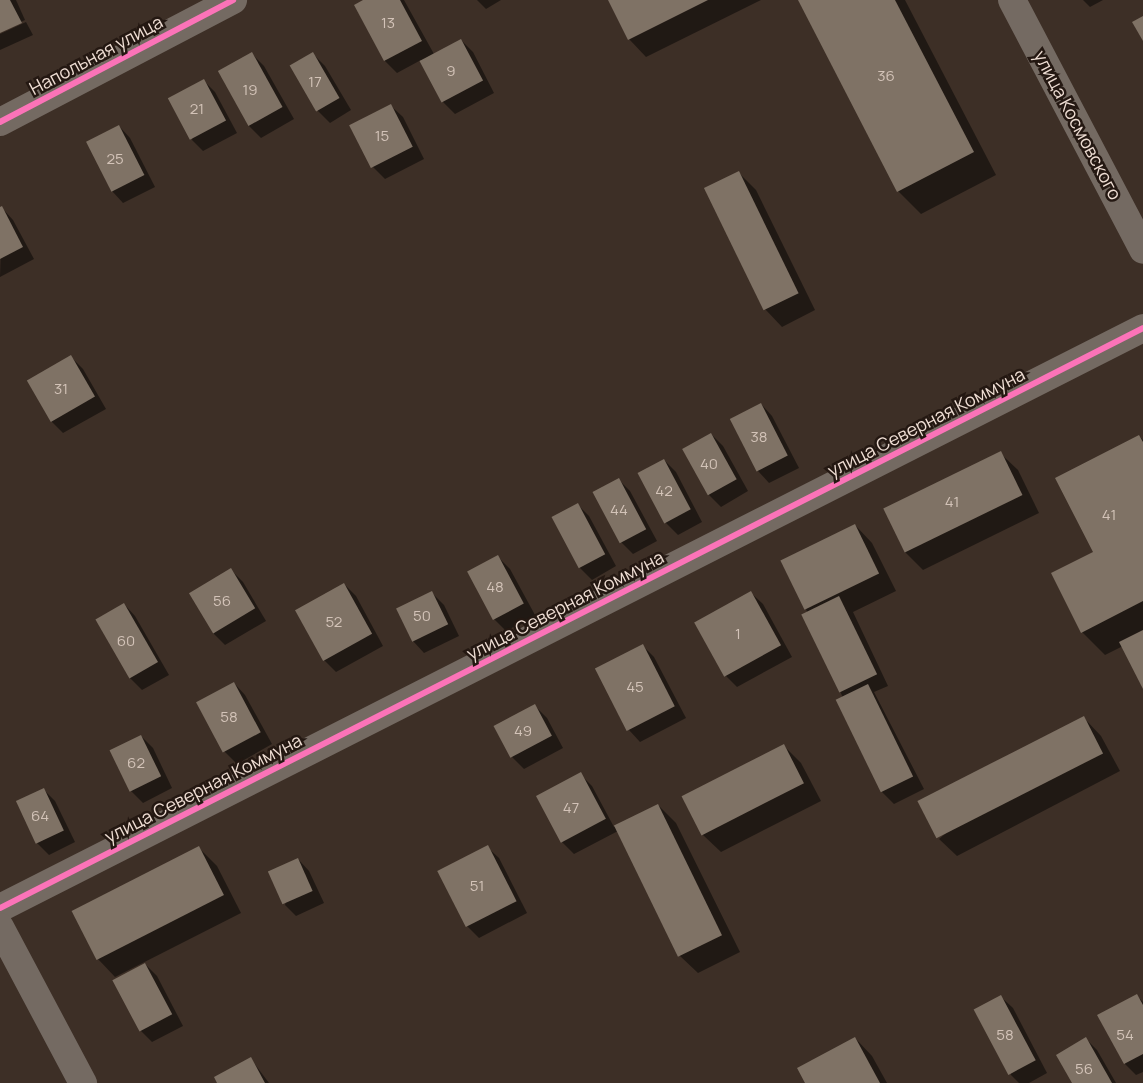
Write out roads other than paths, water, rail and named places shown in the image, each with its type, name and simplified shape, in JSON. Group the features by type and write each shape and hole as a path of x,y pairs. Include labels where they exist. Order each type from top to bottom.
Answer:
{"street":[{"name":"Напольная улица","path":"0,122 233,0"},
{"name":"улица Космовского","path":"1012,0 1143,250"},
{"name":"улица Северная Коммуна","path":"0,908 1143,328"},
{"path":"0,927 83,1083"}]}
